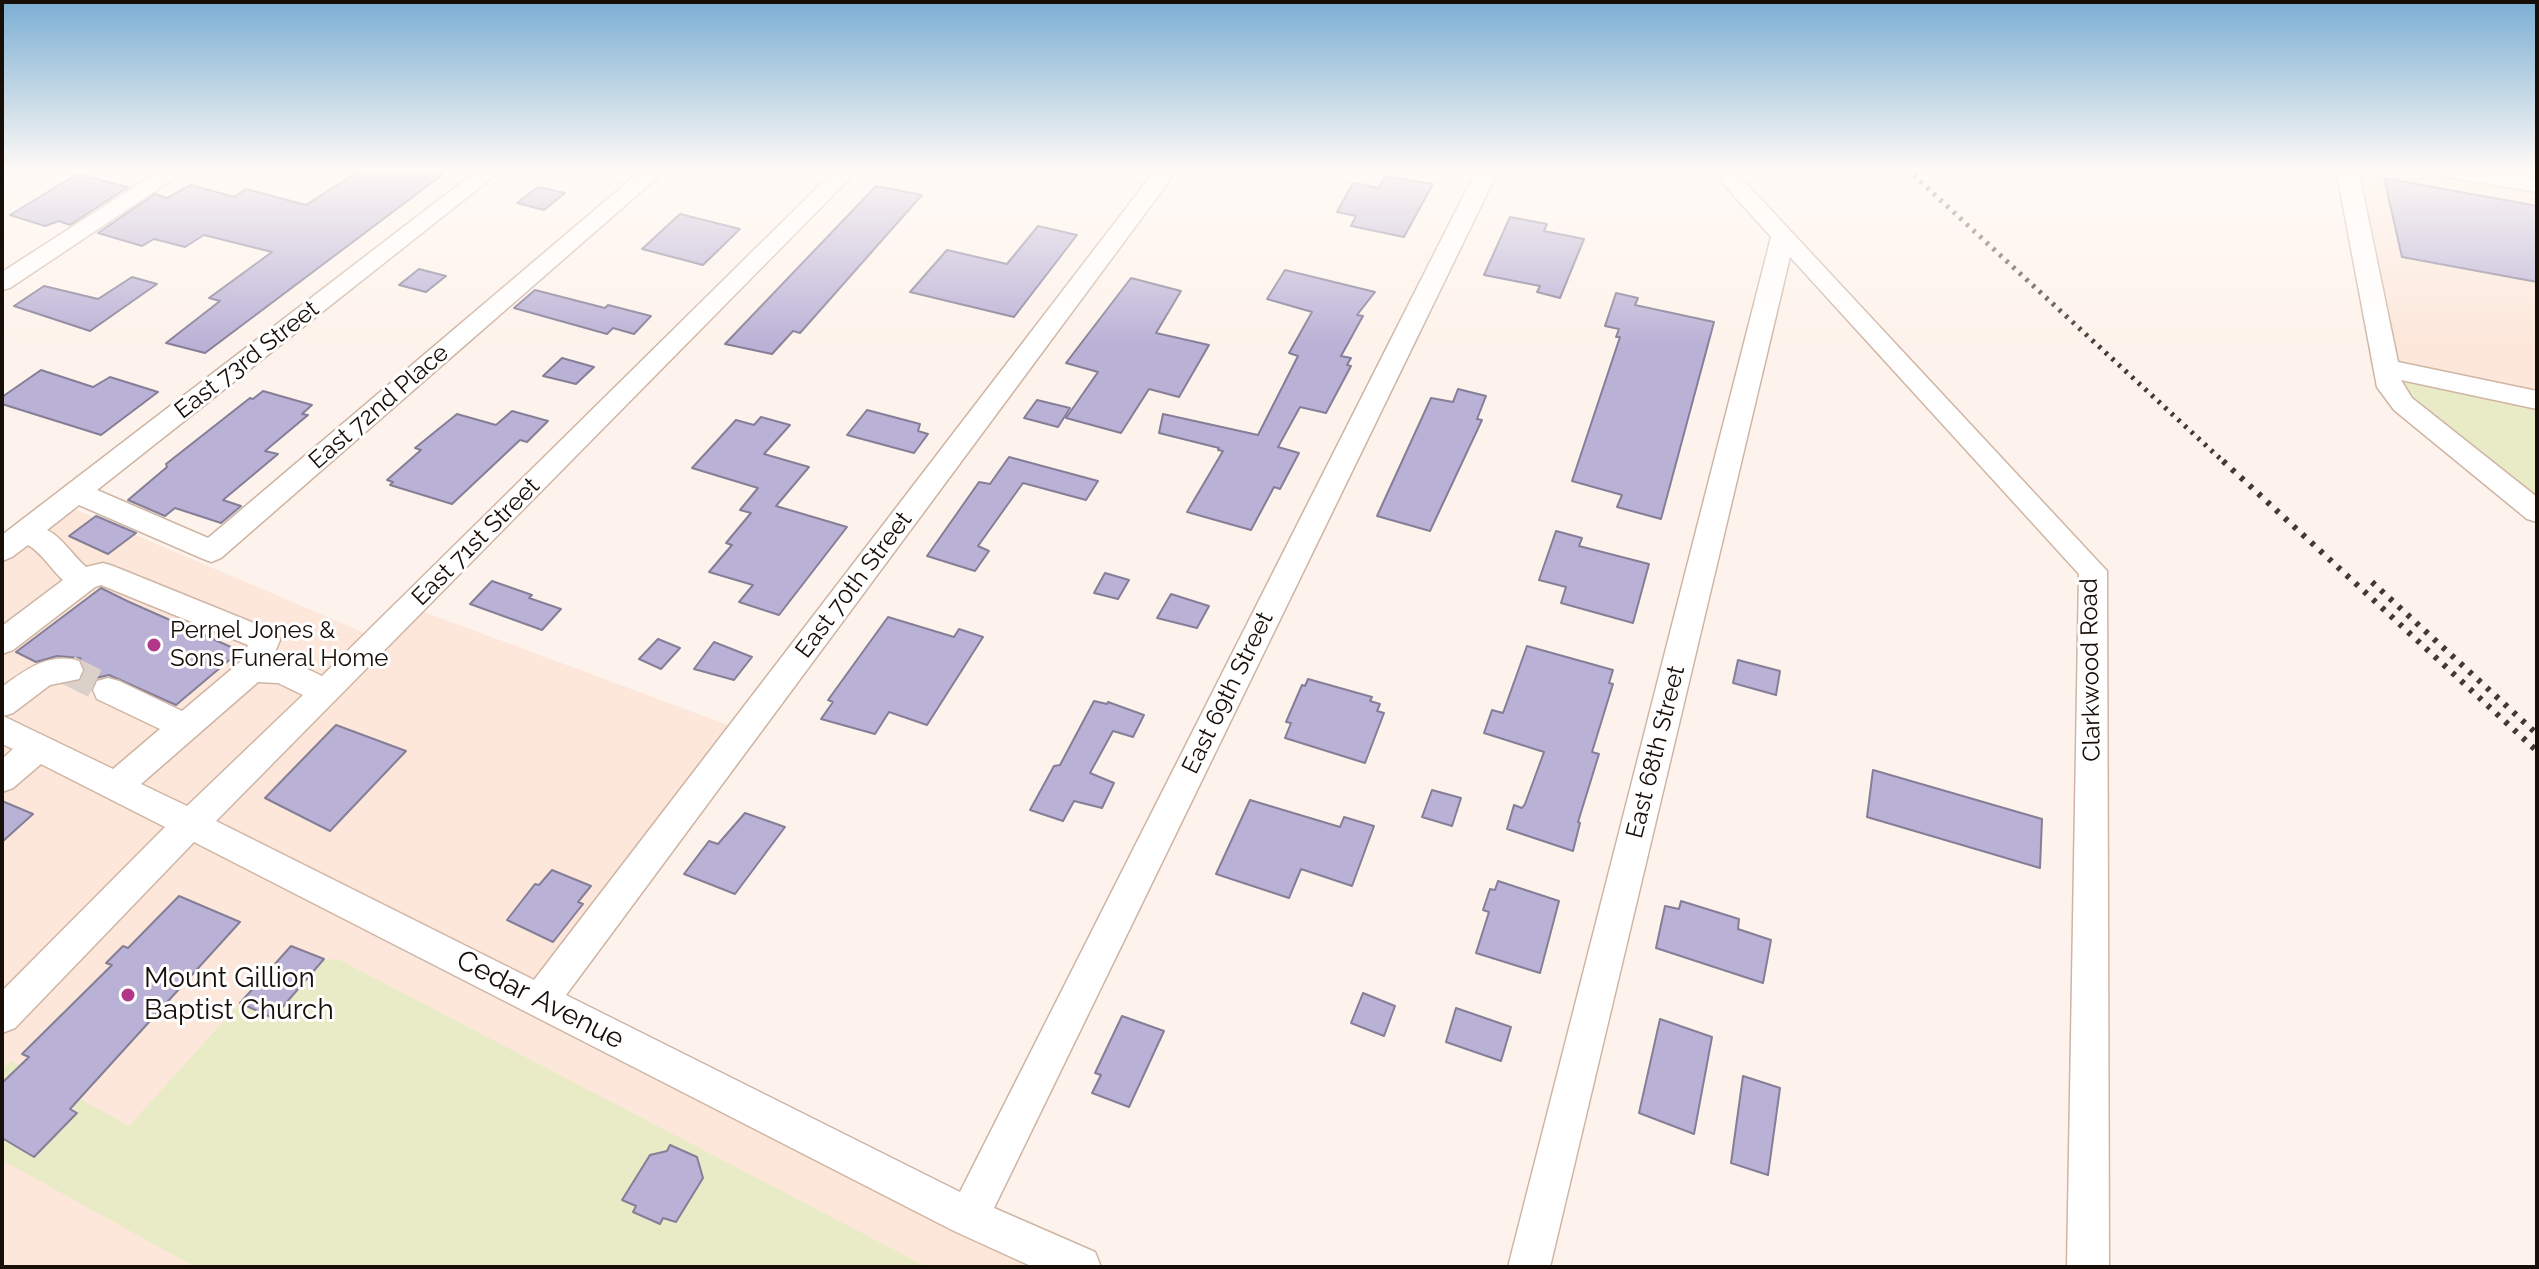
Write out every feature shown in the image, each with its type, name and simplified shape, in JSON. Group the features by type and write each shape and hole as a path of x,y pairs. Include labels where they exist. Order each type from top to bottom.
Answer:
{"street":[{"path":"2,283 86,228"},
{"name":"East 73rd Street","path":"2,550 416,228"},
{"name":"East 72nd Place","path":"78,493 211,551 587,228"},
{"name":"East 71st Street","path":"2,1016 191,823 789,228"},
{"name":"East 70th Street","path":"540,1001 1122,228"},
{"name":"East 69th Street","path":"968,1217 1459,228"},
{"name":"Clarkwood Road","path":"1775,228 2093,571 2088,1267"},
{"path":"2359,228 2390,387 2403,404 2537,512"},
{"name":"East 68th Street","path":"1529,1267 1783,237"},
{"path":"2386,368 2537,400"},
{"path":"27,532 49,543 54,555 82,581"},
{"path":"2,642 82,581 103,574 265,640 252,670 116,786"},
{"path":"2,704 42,674 68,670"},
{"path":"252,670 282,671 326,692"},
{"path":"108,690 185,727"},
{"path":"2,778 14,739"},
{"name":"Cedar Avenue","path":"14,739 191,823 968,1217 1080,1267"}],"shaded area":[{"path":"2359,228 2537,228 2537,400 2386,368"},
{"path":"63,504 379,639 411,607 744,731 540,1001 1080,1267 2,1267 2,550"}],"green space":[{"path":"2386,368 2537,400 2537,512 2403,404"},
{"path":"338,959 927,1267 195,1267 2,1160 2,1070 11,1061 129,1126 240,1003 273,1017 325,960"}],"building":[{"path":"105,228 371,228 205,353 166,343 220,301 209,298 272,252 204,235 185,247 154,239 142,246 98,233"},
{"path":"665,228 740,229 703,265 642,249"},
{"path":"836,228 893,228 800,333 793,331 772,354 725,344"},
{"path":"1036,228 1077,235 1014,317 910,292 947,250 1007,264"},
{"path":"1362,228 1409,228 1404,237"},
{"path":"1505,228 1545,228 1544,231 1584,239 1560,298 1537,292 1540,286 1484,275"},
{"path":"2395,228 2537,228 2537,282 2402,257"},
{"path":"419,269 446,276 426,292 399,285"},
{"path":"1285,270 1375,292 1357,315 1363,316 1341,356 1351,358 1347,365 1351,366 1326,413 1300,407 1278,447 1299,453 1280,489 1274,487 1251,530 1187,512 1223,451 1159,433 1163,414 1258,435 1298,356 1289,353 1312,312 1267,299"},
{"path":"132,277 157,284 90,331 14,306 44,286 98,299"},
{"path":"1131,278 1181,291 1156,333 1209,345 1179,397 1149,389 1121,433 1066,418 1098,372 1066,363"},
{"path":"535,290 651,316 634,334 613,328 607,334 514,308"},
{"path":"1616,293 1638,298 1635,305 1714,322 1661,519 1617,507 1622,495 1572,481 1620,337 1616,337 1619,329 1605,326"},
{"path":"562,358 594,367 576,384 543,376"},
{"path":"41,370 93,387 110,377 158,392 101,435 2,404 2,397"},
{"path":"1458,389 1486,396 1477,419 1482,420 1430,531 1377,516 1431,398 1453,402"},
{"path":"263,391 312,405 302,414 308,415 265,451 278,454 223,500 241,506 221,523 175,508 165,516 128,500 167,467 166,464"},
{"path":"1037,400 1070,408 1058,427 1024,418"},
{"path":"867,410 920,424 918,431 928,434 914,453 847,435"},
{"path":"512,411 548,421 527,442 520,440 452,504 390,485 393,482 387,480 421,450 415,448 457,414 496,425"},
{"path":"761,417 790,425 764,454 809,467 776,506 847,527 779,615 739,602 753,585 709,572 732,545 726,543 751,513 740,510 758,488 692,468 736,420 754,425"},
{"path":"1009,457 1098,481 1086,500 1023,483 978,546 989,551 975,571 927,556 979,482 990,484"},
{"path":"96,516 136,533 108,554 69,536"},
{"path":"1556,531 1582,538 1579,546 1649,564 1633,623 1561,603 1566,587 1539,580"},
{"path":"1105,573 1129,580 1118,599 1094,593"},
{"path":"492,581 561,609 542,630 470,604"},
{"path":"101,588 240,651 176,705 109,675 96,678 90,688 78,682 86,671 80,658 57,656 36,662 16,652"},
{"path":"1171,594 1209,606 1197,628 1157,618"},
{"path":"888,617 954,637 959,629 983,637 927,725 889,712 875,734 821,719 833,702 828,700"},
{"path":"658,639 680,648 661,669 639,659"},
{"path":"714,642 752,657 734,680 694,669"},
{"path":"1527,646 1613,670 1609,683 1613,684 1592,752 1599,754 1578,822 1573,851 1507,829 1514,805 1522,808 1525,804 1544,752 1484,733 1492,710 1503,713"},
{"path":"1738,660 1780,671 1776,695 1733,683"},
{"path":"1308,679 1372,697 1370,701 1380,704 1377,711 1384,713 1365,763 1285,738 1291,723 1286,722 1302,685 1305,686"},
{"path":"1094,701 1108,702 1144,715 1133,737 1113,731 1090,773 1114,783 1102,808 1074,801 1063,821 1030,810 1054,766 1060,765"},
{"path":"336,725 406,751 330,831 265,798"},
{"path":"1873,770 2042,819 2040,868 1867,817"},
{"path":"1432,790 1461,798 1452,826 1422,817"},
{"path":"1250,800 1340,827 1344,817 1374,826 1352,886 1301,869 1289,898 1216,874"},
{"path":"2,801 33,814 2,842"},
{"path":"745,813 785,827 735,894 684,874 709,841 718,844"},
{"path":"552,870 591,886 578,902 583,904 553,942 507,920 535,884 539,885"},
{"path":"1498,881 1559,901 1540,973 1476,953 1489,912 1483,910 1490,889 1495,890"},
{"name":"Mount Gillion Baptist Church","path":"179,896 240,922 70,1109 77,1113 34,1157 2,1138 2,1083 29,1057 22,1054 112,965 106,963 123,946 128,948"},
{"path":"1681,901 1739,919 1738,929 1771,940 1763,983 1656,948 1665,906 1679,909"},
{"path":"291,946 324,959 273,1018 240,1003"},
{"path":"1363,993 1395,1006 1384,1036 1351,1023"},
{"path":"1456,1008 1511,1027 1501,1061 1446,1042"},
{"path":"1122,1016 1164,1031 1129,1107 1092,1093 1101,1075 1095,1073"},
{"path":"1660,1019 1712,1037 1694,1134 1639,1113"},
{"path":"1743,1076 1780,1088 1768,1175 1731,1163"},
{"path":"670,1145 697,1157 703,1178 676,1222 663,1218 660,1224 633,1212 636,1206 622,1200 650,1155 667,1151"}],"tunnel":[{"path":"68,670 108,690"}],"railway":[{"path":"1971,228 2225,463"},
{"path":"2223,461 2537,751"},
{"path":"2372,582 2537,734"}],"place":[{"name":"Pernel Jones & Sons Funeral Home","path":"154,645"},
{"name":"Mount Gillion Baptist Church","path":"128,995"}]}
